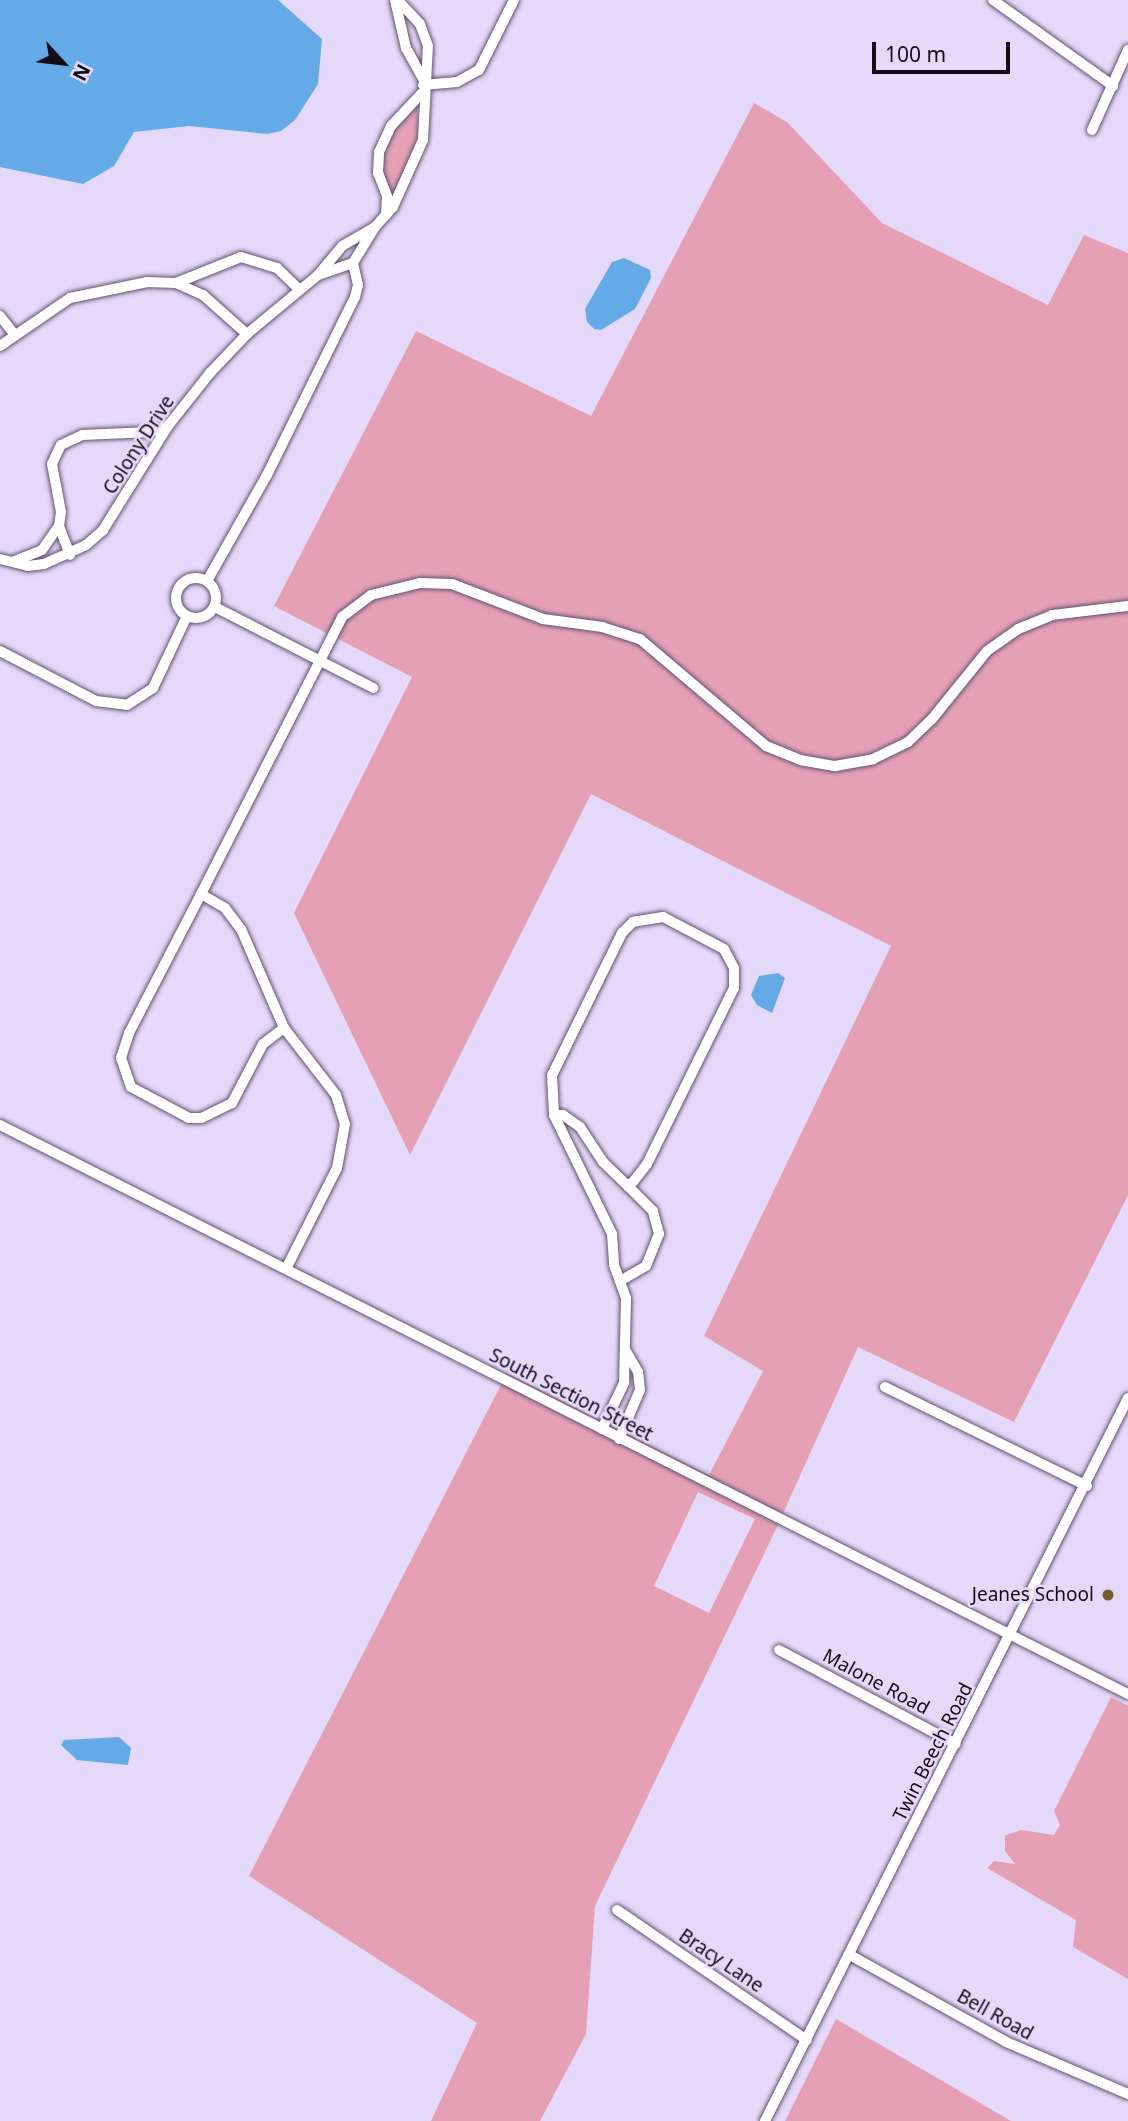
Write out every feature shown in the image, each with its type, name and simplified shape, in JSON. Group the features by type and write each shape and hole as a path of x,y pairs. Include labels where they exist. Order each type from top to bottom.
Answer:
{"street":[{"path":"397,0 406,48 423,86"},
{"name":"Colony Drive","path":"318,275 353,263 375,227 386,216 423,140 423,86 428,46 425,34 397,0"},
{"path":"386,216 387,196 378,173 379,152 391,127 423,86 457,82 479,70 514,0"},
{"path":"993,0 1113,86"},
{"path":"1093,130 1128,50"},
{"name":"Colony Drive","path":"5,561 28,566 70,555 103,530 168,426 247,334 318,275 342,246 375,227"},
{"path":"0,346 70,298 135,284 176,283 241,257 277,268 299,289"},
{"path":"207,581 267,475 355,297 358,285 353,263"},
{"path":"176,283 203,295 247,334"},
{"path":"0,316 15,335"},
{"path":"5,561 42,550 59,526 61,512 52,464 61,444 82,435 150,432 168,426"},
{"path":"59,526 70,555"},
{"path":"188,580 207,581 216,595 215,607 201,618 187,616 177,602 179,589 188,580"},
{"path":"284,1028 262,1044 232,1103 213,1115 189,1118 131,1087 122,1070 123,1047 318,660 342,617 361,599 420,583 452,584 543,619 602,627 640,639 766,746 800,760 835,766 873,759 908,742 932,719 987,651 1018,629 1052,615 1128,606"},
{"path":"215,607 373,688"},
{"path":"0,651 96,701 127,705 153,688 187,616"},
{"path":"201,894 234,916 284,1028 336,1094 345,1133 337,1168 286,1269"},
{"path":"602,1429 624,1383 626,1298 620,1281 612,1234 554,1115 550,1088 557,1060 628,927 648,917 663,917 724,949 734,968 734,988 647,1164 628,1186"},
{"path":"554,1115 563,1115 580,1127 603,1162 653,1211 659,1234 646,1266 620,1281"},
{"name":"South Section Street","path":"0,1125 1128,1694"},
{"path":"619,1439 640,1390 638,1372 626,1351"},
{"path":"885,1387 1087,1486"},
{"name":"Twin Beech Road","path":"765,2121 1087,1486 1128,1398"},
{"name":"Malone Road","path":"779,1650 956,1744"},
{"name":"Bracy Lane","path":"617,1910 807,2040"},
{"name":"Bell Road","path":"850,1955 1006,2042 1128,2094"}],"shaded area":[{"path":"754,103 787,122 882,223 1048,305 1084,235 1128,253 1128,1195 1014,1422 858,1347 776,1529 595,1906 586,2034 540,2121 431,2121 477,2023 249,1876 507,1373 709,1475 763,1371 704,1336 891,946 591,794 410,1155 294,913 412,677 274,606 416,331 591,416","holes":["698,1492 755,1519 709,1613 654,1586"]},
{"path":"417,105 418,146 392,198 382,175 386,142 392,129"},
{"path":"1111,1697 1128,1706 1128,1979 1073,1947 1076,1920 987,1868 994,1861 1015,1864 1005,1851 1005,1835 1022,1830 1054,1835 1060,1825 1054,1811"},
{"path":"836,2019 1011,2121 785,2121"}],"water":[{"path":"0,0 278,0 322,39 318,84 295,120 281,131 267,134 189,126 134,132 114,166 83,184 0,167"},
{"path":"624,258 650,270 651,278 635,309 601,330 594,329 587,322 585,309 612,262"},
{"path":"778,973 785,978 772,1013 757,1005 751,995 759,976"},
{"path":"119,1737 131,1748 128,1765 77,1760 61,1745 64,1740"}],"place":[{"name":"Jeanes School","path":"1108,1595"}]}
